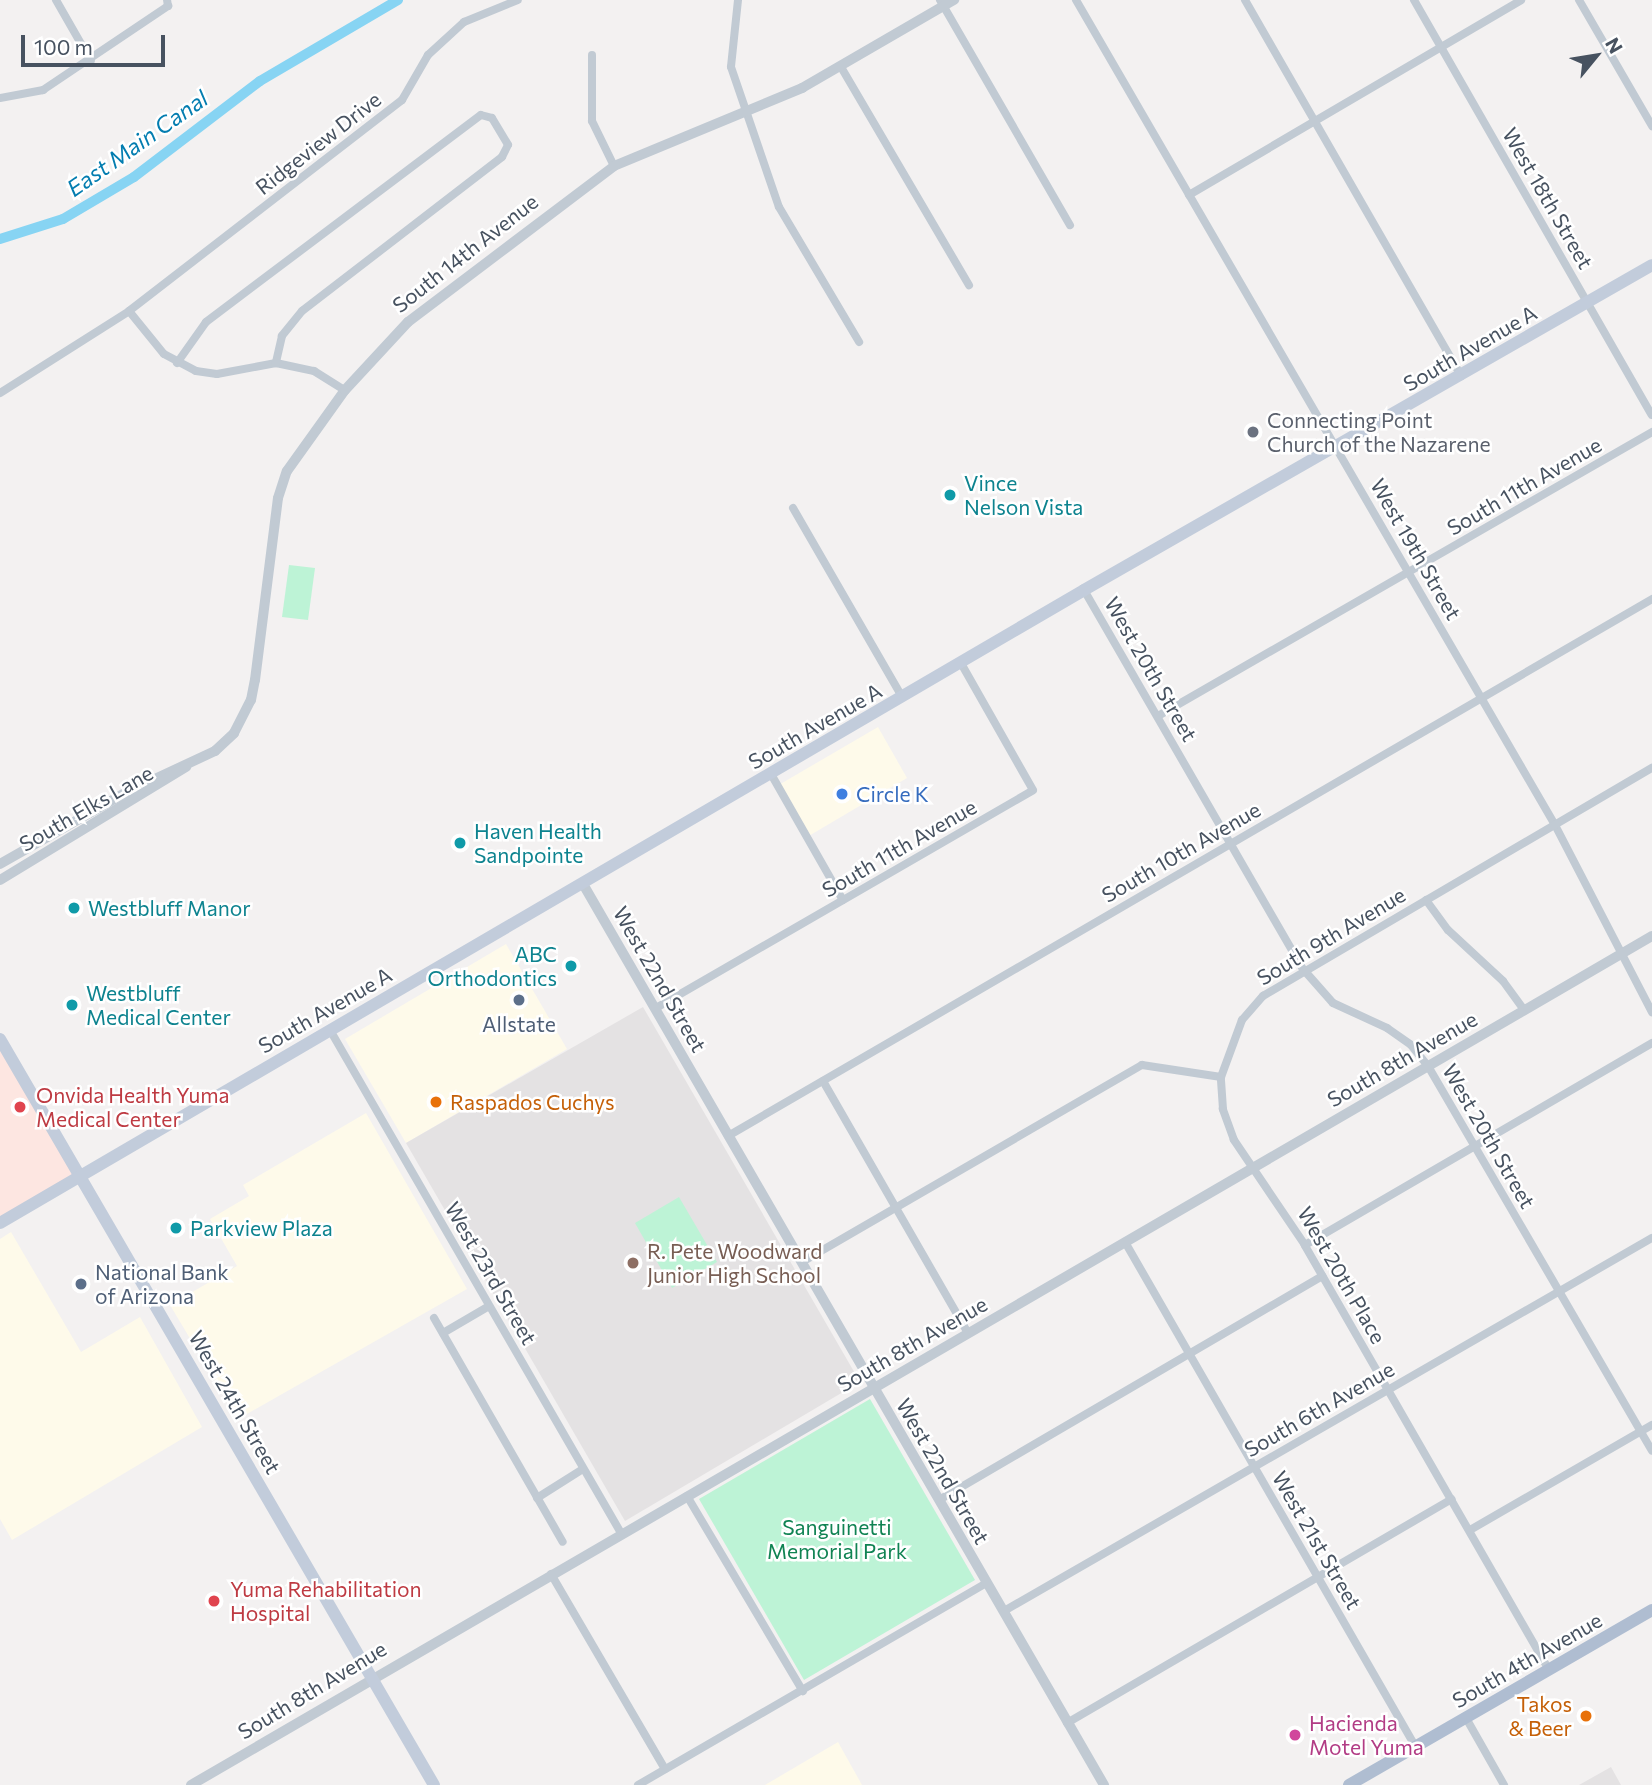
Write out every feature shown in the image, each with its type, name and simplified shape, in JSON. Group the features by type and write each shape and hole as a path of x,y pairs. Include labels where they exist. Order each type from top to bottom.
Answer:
{"main road":[{"name":"South Avenue A","path":"0,1223 1084,590 1652,265"},
{"name":"West 24th Street","path":"0,1040 373,1676 434,1785"},
{"name":"South 4th Avenue","path":"1349,1785 1652,1610"}],"street":[{"path":"57,0 91,61"},
{"path":"0,98 43,90 91,61 167,6 167,0"},
{"name":"Ridgeview Drive","path":"0,393 129,311 401,100 428,55 464,22 518,0"},
{"path":"738,0 731,67 779,207 859,342"},
{"name":"West 19th Street","path":"1076,0 1555,825 1652,1012"},
{"path":"1245,0 1461,376"},
{"name":"West 18th Street","path":"1414,0 1652,415"},
{"path":"1189,195 1521,0"},
{"path":"1580,0 1652,126"},
{"path":"946,2 1070,225"},
{"name":"South 14th Avenue","path":"234,733 251,701 255,680 281,484 293,459 345,390 408,321 614,166 746,112 841,67 946,2"},
{"path":"592,55 592,121 614,166"},
{"path":"841,67 969,285"},
{"path":"177,363 206,322 471,123 486,115 498,125 508,145 502,157 302,312 282,336 276,363"},
{"path":"129,311 164,355 177,363 217,374 276,363 314,371 345,390"},
{"name":"South 11th Avenue","path":"1158,716 1652,432"},
{"path":"793,508 902,697"},
{"name":"West 20th Street","path":"1084,590 1303,969 1333,1003 1387,1028 1411,1045 1428,1066 1652,1451"},
{"name":"South 10th Avenue","path":"728,1136 1652,599"},
{"name":"South 11th Avenue","path":"656,1009 1033,790 961,663"},
{"name":"South Elks Lane","path":"0,864 127,792 215,751 234,733"},
{"name":"South Elks Lane","path":"0,880 173,780 188,765"},
{"name":"South 9th Avenue","path":"1221,1077 1242,1020 1263,996 1303,969 1652,768"},
{"path":"771,774 843,900"},
{"name":"West 22nd Street","path":"583,884 1104,1785"},
{"path":"1426,900 1524,1010"},
{"name":"South 8th Avenue","path":"191,1785 373,1676 1652,936"},
{"name":"West 23rd Street","path":"330,1030 621,1533"},
{"path":"1305,1245 1652,1043"},
{"path":"802,1262 1142,1065 1221,1077"},
{"name":"West 20th Place","path":"1221,1077 1223,1109 1234,1140 1256,1166 1305,1245 1549,1670"},
{"path":"823,1081 968,1333"},
{"name":"South 6th Avenue","path":"1004,1611 1652,1238"},
{"name":"West 21st Street","path":"1125,1242 1415,1746"},
{"path":"939,1500 1322,1276"},
{"path":"443,1332 489,1306"},
{"path":"434,1318 563,1542"},
{"path":"1470,1530 1652,1425"},
{"path":"537,1498 583,1469"},
{"path":"687,1496 803,1691"},
{"path":"1068,1723 1452,1499"},
{"path":"551,1574 665,1769"},
{"path":"638,1785 986,1583"},
{"path":"1466,1718 1504,1785"}],"shaded area":[{"path":"878,727 907,778 807,837 777,786"},
{"path":"506,944 567,1049 406,1143 345,1039"},
{"name":"R. Pete Woodward Junior High School","path":"643,1007 860,1382 625,1521 406,1143"},
{"name":"Onvida Health Yuma Medical Center","path":"0,1040 79,1175 0,1223"},
{"path":"366,1113 467,1289 238,1419 170,1305 237,1266 210,1219 249,1196 243,1185"},
{"path":"11,1232 81,1352 140,1317 202,1427 12,1540 0,1519 0,1239"},
{"path":"838,1742 862,1785 765,1785"},
{"path":"1611,1767 1621,1785 1579,1785"}],"green space":[{"path":"289,565 315,568 308,620 282,617"},
{"path":"679,1197 717,1262 672,1288 635,1223"},
{"name":"Sanguinetti Memorial Park","path":"870,1399 975,1580 804,1680 699,1499"}],"waterway":[{"name":"East Main Canal","path":"0,239 63,219 134,177 260,81 398,0"}],"place":[{"name":"Connecting Point Church of the Nazarene","path":"1253,432"},
{"name":"Vince Nelson Vista","path":"950,495"},
{"name":"Circle K","path":"842,794"},
{"name":"Haven Health Sandpointe","path":"460,843"},
{"name":"Westbluff Manor","path":"74,908"},
{"name":"ABC Orthodontics","path":"571,966"},
{"name":"Allstate","path":"519,1000"},
{"name":"Westbluff Medical Center","path":"72,1005"},
{"name":"Raspados Cuchys","path":"436,1102"},
{"name":"Onvida Health Yuma Medical Center","path":"20,1107"},
{"name":"Parkview Plaza","path":"176,1228"},
{"name":"R. Pete Woodward Junior High School","path":"633,1263"},
{"name":"National Bank of Arizona","path":"81,1284"},
{"name":"Yuma Rehabilitation Hospital","path":"214,1601"},
{"name":"Takos & Beer","path":"1586,1716"},
{"name":"Hacienda Motel Yuma","path":"1295,1735"}]}
